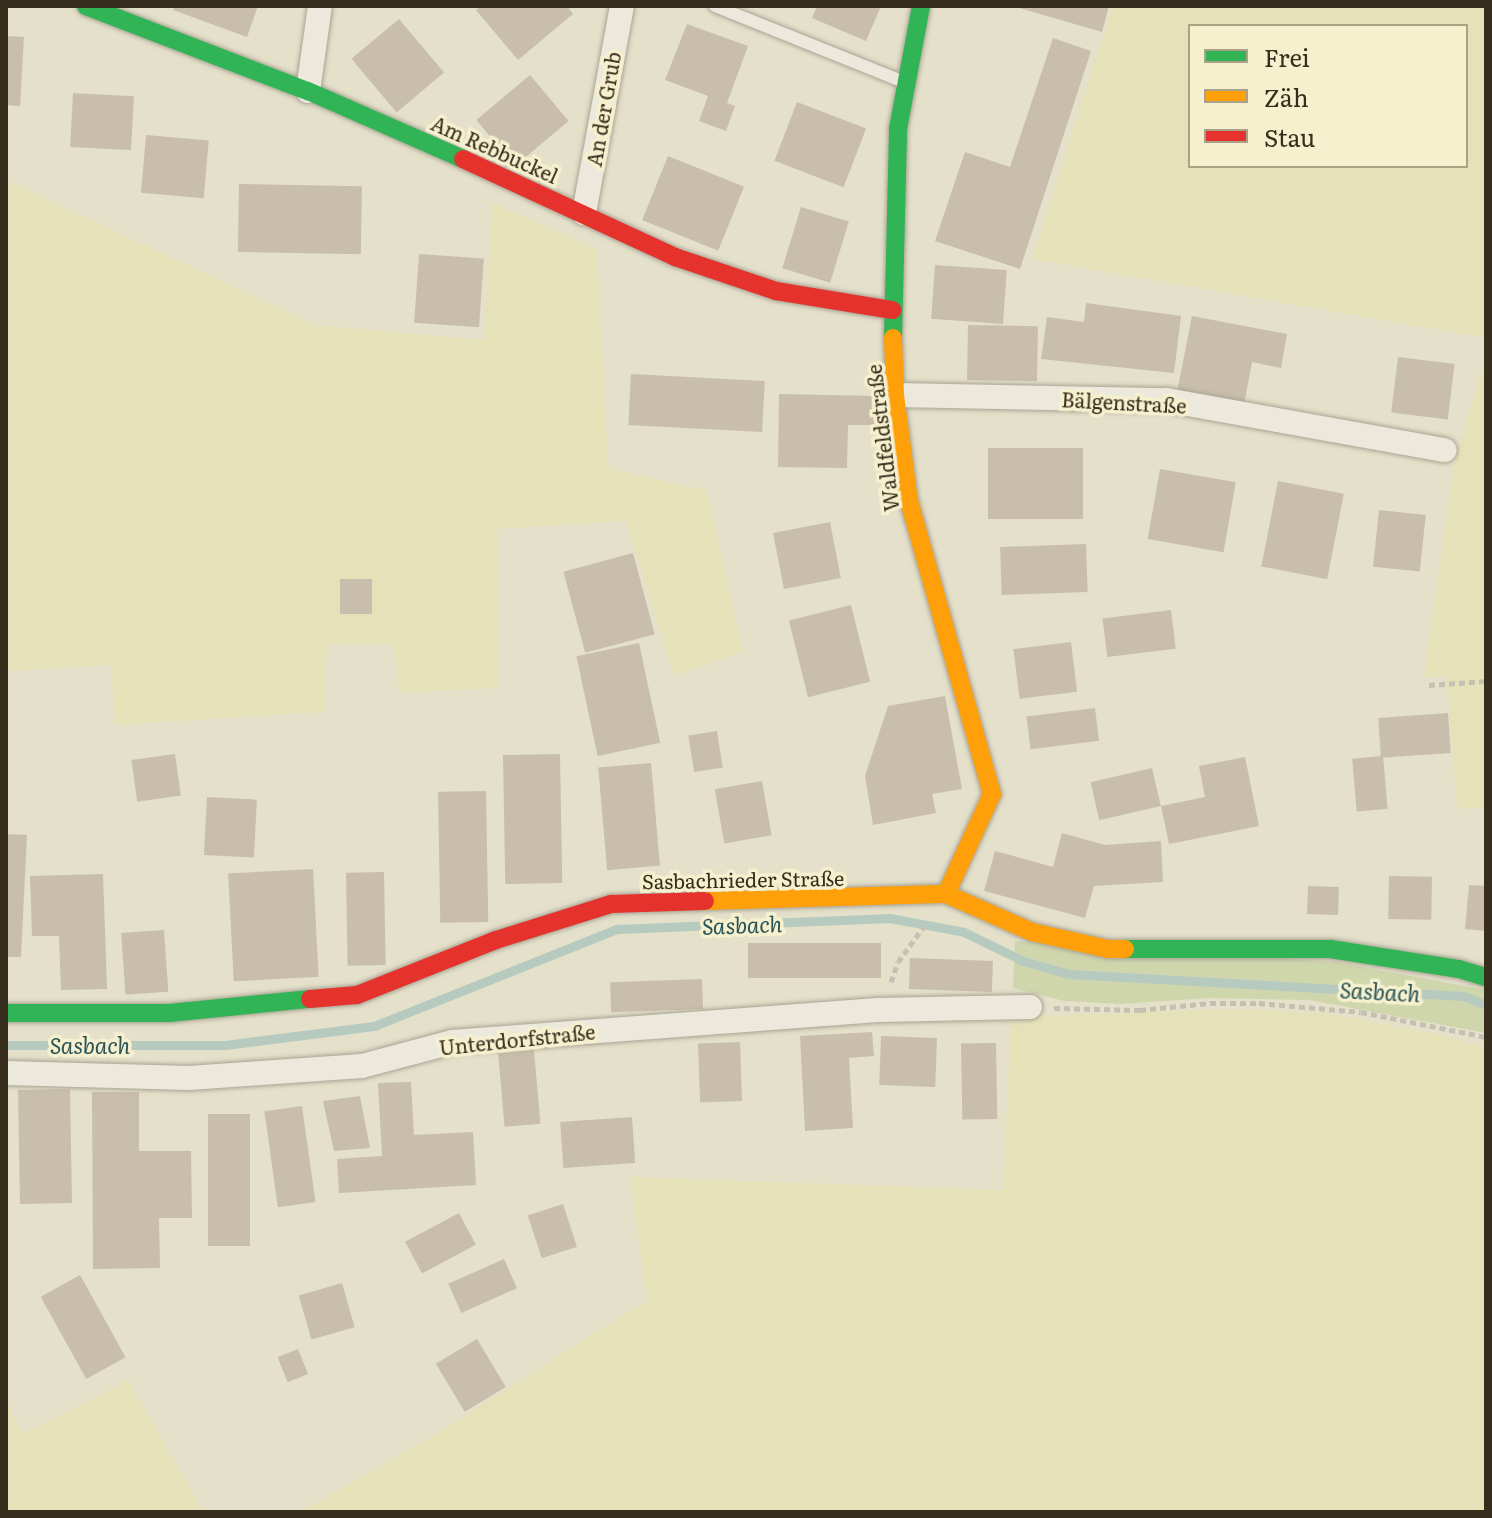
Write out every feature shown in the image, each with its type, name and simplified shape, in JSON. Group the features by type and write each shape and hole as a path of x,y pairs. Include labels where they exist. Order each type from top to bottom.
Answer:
{"street":[{"name":"Am Rebbuckel","path":"86,6 308,91 584,213 675,257 776,291 892,310"},
{"path":"308,91 320,6"},
{"name":"An der Grub","path":"584,213 622,6"},
{"name":"Waldfeldstraße","path":"921,6 898,129 892,310 895,395 909,501 992,794 946,894"},
{"name":"Bälgenstraße","path":"895,395 1166,400 1445,450"},
{"name":"Sasbachrieder Straße","path":"6,1013 169,1013 357,995 496,940 611,904 946,894 1032,932 1108,949 1330,949 1459,969 1486,977"},
{"name":"Unterdorfstraße","path":"6,1073 189,1078 331,1069 362,1066 452,1042 881,1010 1030,1007"}],"lane":[{"path":"715,6 907,83"}],"path":[{"path":"1429,685 1486,681"},
{"path":"898,962 932,914"},
{"path":"1030,1007 1140,1010 1210,1003 1259,1003 1361,1012 1486,1037"}],"shaded area":[{"path":"1113,6 1486,6 1486,338 1032,259"},
{"path":"6,180 315,325 484,340 492,203 597,249 608,468 707,491 743,652 674,676 626,521 498,529 497,688 399,693 394,644 327,645 324,712 115,725 111,665 6,671"},
{"path":"1486,356 1486,807 1457,809 1447,677 1424,677 1454,464"},
{"path":"1228,1009 1324,1013 1433,1033 1486,1047 1486,1512 300,1512 441,1431 647,1300 630,1177 1003,1190 1011,1017"},
{"path":"128,1380 204,1512 6,1512 6,1400 23,1434"}],"green space":[{"path":"1015,941 1336,962 1486,990 1486,1033 1309,1000 1209,998 1121,1004 1064,1001 1013,988"}],"building":[{"path":"175,6 258,6 247,37 173,10"},
{"path":"482,6 567,6 573,14 518,60 476,10"},
{"path":"817,6 881,6 866,41 812,18"},
{"path":"1013,6 1109,6 1102,32"},
{"path":"399,19 444,73 397,112 352,59"},
{"path":"687,24 748,46 727,103 735,106 726,131 699,121 708,96 665,80"},
{"path":"6,36 24,37 20,106 6,105"},
{"path":"1053,38 1091,51 1020,269 935,241 965,152 1010,167"},
{"path":"530,75 569,121 515,166 476,120"},
{"path":"73,93 134,96 131,150 70,147"},
{"path":"797,102 866,129 844,187 774,161"},
{"path":"146,135 209,140 204,198 141,193"},
{"path":"668,156 744,187 718,251 642,220"},
{"path":"239,184 362,186 361,254 238,252"},
{"path":"801,207 849,222 830,283 782,268"},
{"path":"419,254 484,259 479,327 414,323"},
{"path":"935,265 1007,270 1003,324 931,319"},
{"path":"1086,303 1181,316 1174,373 1041,359 1047,317 1084,322"},
{"path":"1192,316 1287,334 1281,368 1252,362 1244,405 1177,392"},
{"path":"968,325 1038,326 1037,381 967,380"},
{"path":"1398,357 1455,364 1448,420 1391,413"},
{"path":"631,374 765,381 762,432 628,425"},
{"path":"779,394 876,396 875,425 848,425 847,468 778,467"},
{"path":"988,448 1083,448 1083,519 988,519"},
{"path":"1160,469 1236,482 1224,552 1148,539"},
{"path":"1278,481 1344,494 1327,579 1261,566"},
{"path":"1379,510 1426,515 1420,572 1373,567"},
{"path":"830,522 841,578 784,589 773,533"},
{"path":"1086,544 1088,592 1002,595 1000,547"},
{"path":"633,553 655,634 585,653 563,572"},
{"path":"340,579 372,579 372,614 340,614"},
{"path":"851,605 870,682 808,697 789,620"},
{"path":"1171,610 1176,649 1107,657 1103,618"},
{"path":"1071,642 1077,692 1020,699 1013,649"},
{"path":"639,643 660,743 598,756 576,656"},
{"path":"945,696 962,789 932,794 936,813 873,825 865,776 888,706"},
{"path":"1095,708 1099,741 1031,749 1027,716"},
{"path":"1448,713 1451,753 1381,758 1378,718"},
{"path":"717,731 723,768 694,772 688,736"},
{"path":"175,754 181,796 137,802 131,760"},
{"path":"560,754 562,883 505,884 503,755"},
{"path":"1383,756 1388,809 1357,812 1352,759"},
{"path":"1245,757 1259,826 1169,844 1161,806 1205,797 1199,766"},
{"path":"651,763 660,866 607,870 598,768"},
{"path":"1152,768 1161,806 1099,820 1091,782"},
{"path":"762,781 772,835 724,843 715,789"},
{"path":"486,791 488,922 440,923 438,792"},
{"path":"207,797 257,800 254,858 204,855"},
{"path":"1062,833 1105,845 1161,841 1163,882 1094,886 1085,918 984,891 995,851 1053,867"},
{"path":"6,834 27,835 21,957 6,957"},
{"path":"313,869 319,977 234,981 228,873"},
{"path":"384,872 386,965 348,966 346,873"},
{"path":"103,874 107,989 61,990 59,936 32,936 30,876"},
{"path":"1389,876 1432,877 1431,920 1388,919"},
{"path":"1469,885 1486,886 1486,931 1465,929"},
{"path":"1308,886 1339,887 1338,915 1307,914"},
{"path":"164,930 168,992 125,995 121,933"},
{"path":"748,943 881,943 881,978 748,978"},
{"path":"910,958 993,961 992,992 909,989"},
{"path":"702,979 703,1009 611,1012 610,982"},
{"path":"872,1032 874,1056 849,1058 853,1128 805,1131 800,1036"},
{"path":"881,1036 937,1038 935,1087 879,1085"},
{"path":"740,1042 742,1101 700,1102 698,1043"},
{"path":"996,1043 997,1119 962,1120 961,1044"},
{"path":"534,1050 540,1124 505,1127 498,1053"},
{"path":"411,1082 414,1135 473,1132 476,1185 339,1193 337,1159 382,1156 378,1083"},
{"path":"70,1089 72,1203 20,1204 18,1090"},
{"path":"92,1092 139,1092 139,1151 191,1151 192,1218 159,1218 160,1268 93,1269"},
{"path":"360,1096 370,1148 334,1151 323,1101"},
{"path":"302,1106 315,1202 278,1207 264,1111"},
{"path":"208,1114 250,1114 250,1246 208,1246"},
{"path":"632,1117 635,1163 563,1168 560,1122"},
{"path":"563,1204 577,1247 542,1258 528,1215"},
{"path":"459,1213 476,1245 422,1273 405,1242"},
{"path":"504,1259 517,1288 461,1313 448,1284"},
{"path":"80,1275 126,1357 86,1379 41,1297"},
{"path":"342,1283 355,1327 311,1340 299,1295"},
{"path":"477,1339 506,1387 465,1412 436,1364"},
{"path":"298,1349 308,1374 288,1382 278,1357"}],"waterway":[{"name":"Sasbach","path":"6,1045 225,1045 374,1026 617,929 890,918 964,932 1023,961 1069,974 1463,996 1486,1005"}],"traffic: fast":[{"path":"86,6 308,91 463,159"},
{"path":"893,338 898,129 921,6"},
{"path":"1125,949 1330,949 1459,969 1486,977"},
{"path":"6,1013 169,1013 310,999"}],"traffic: slow":[{"path":"893,338 895,395 909,501 992,794 946,894"},
{"path":"705,901 946,894 1032,932 1108,949 1125,949"}],"traffic: jam":[{"path":"463,159 675,257 776,291 892,310"},
{"path":"310,999 357,995 496,940 611,904 705,901"}]}
